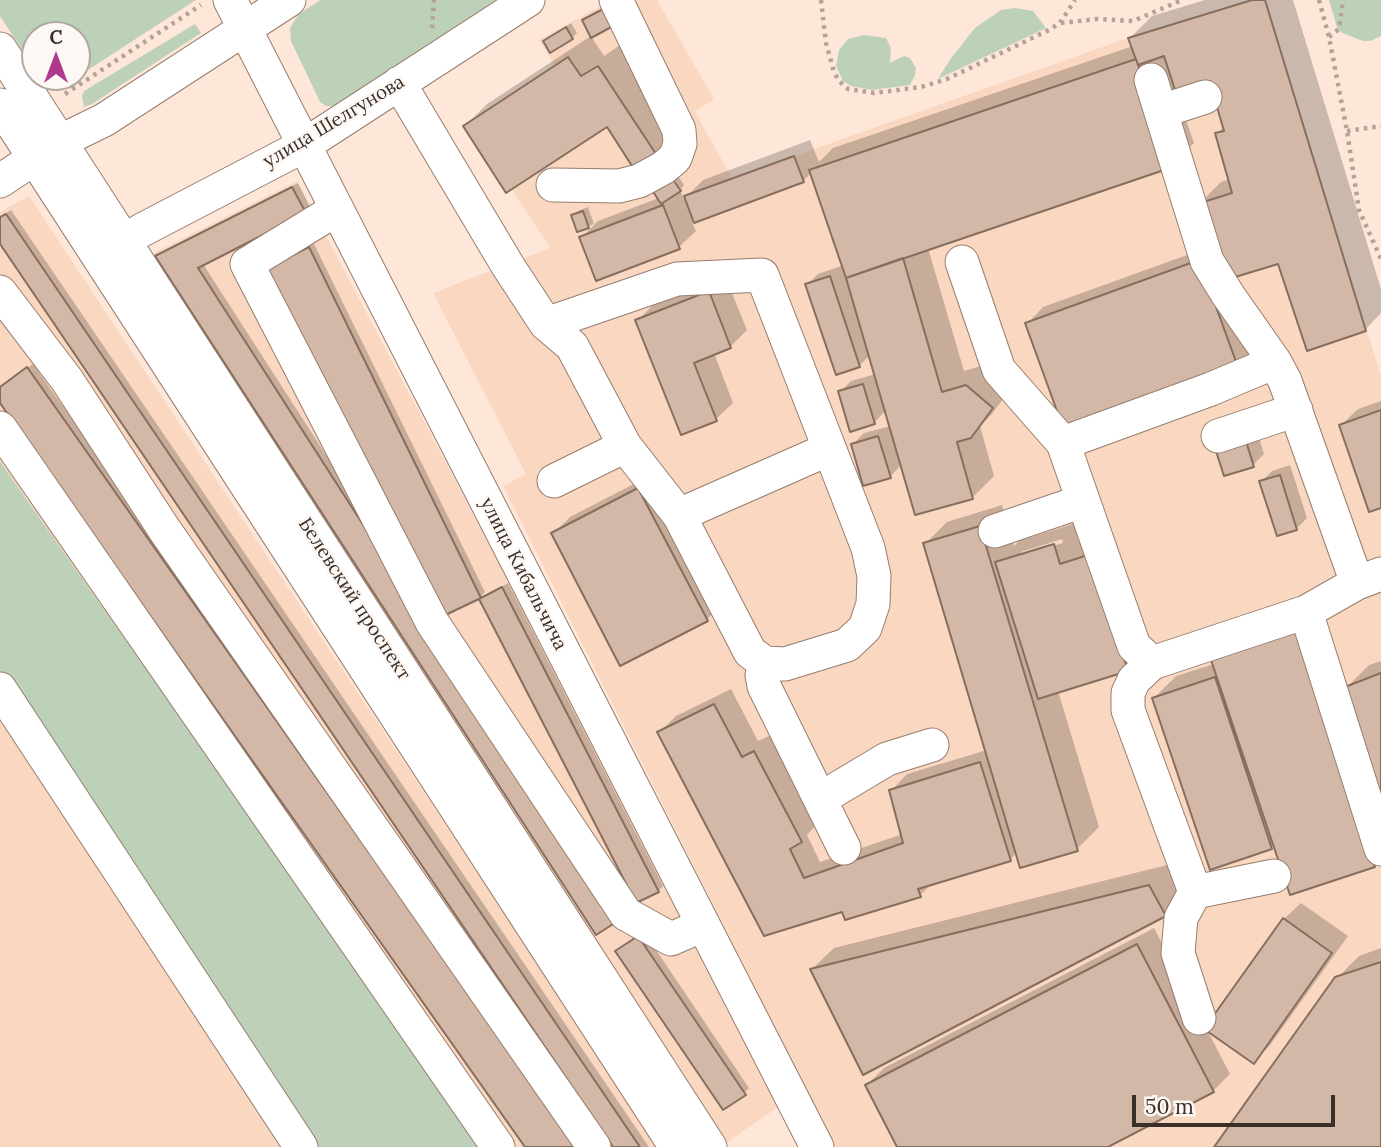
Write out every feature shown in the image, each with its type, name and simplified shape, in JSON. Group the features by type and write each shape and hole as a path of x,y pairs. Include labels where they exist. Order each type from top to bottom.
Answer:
{"street":[{"path":"0,180 104,120 237,14 289,0"},
{"name":"улица Шелгунова","path":"111,249 303,146 528,0"},
{"path":"553,185 619,186 639,181 675,158 680,144 679,130 616,0"},
{"name":"улица Кибальчича","path":"237,14 817,1147"},
{"name":"Белевский проспект","path":"0,49 47,151 709,1147"},
{"path":"1151,80 1208,261 1286,381 1369,579 1306,612 1152,663 1134,680 1128,693 1128,710 1195,892 1181,918 1178,953 1199,1018"},
{"path":"399,83 508,266 546,324 572,346 625,446 679,515 750,652 765,663 785,664 847,645 864,628 873,604 874,576 867,548 762,275 677,279 546,324"},
{"path":"1162,111 1205,97"},
{"name":"Белевский проспект","path":"0,105 47,151"},
{"path":"337,209 247,264 432,622 626,914 671,940 703,925"},
{"name":"Белевский проспект","path":"111,249 676,1147"},
{"path":"962,262 999,370 1063,443 1134,646 1152,663"},
{"path":"3,305 67,380 164,529 594,1147"},
{"path":"1063,443 1211,389 1275,362"},
{"path":"1218,436 1296,410"},
{"path":"0,428 498,1147"},
{"path":"554,481 625,446"},
{"path":"679,515 829,449"},
{"path":"995,531 1083,501"},
{"path":"1306,612 1381,849"},
{"path":"765,663 762,675 764,686 844,848"},
{"path":"0,689 301,1147"},
{"path":"820,799 887,760 932,744"},
{"path":"1195,892 1274,876"}],"path":[{"path":"821,0 826,43 834,72 848,89 861,93 935,84 1049,30 1060,23 1075,0"},
{"path":"1060,23 1097,19 1133,21 1182,0"},
{"path":"1319,0 1347,131 1359,210 1381,259"},
{"path":"1329,37 1339,29 1343,0"},
{"path":"57,99 208,1"},
{"path":"1347,131 1381,126"}],"shaded area":[{"path":"611,0 657,0 714,99 695,112 732,178 1128,38 1252,0 1265,0 1381,376 1381,1147 835,1147 503,486 526,474 433,293 550,248 512,190 506,193 463,126 555,66 539,40"},
{"path":"297,181 784,1103 726,1143 152,254"},
{"path":"29,196 659,1147 483,1147 5,469 0,461 0,212"},
{"path":"0,681 307,1147 0,1147"}],"green space":[{"path":"0,0 196,0 91,68 91,21 21,21 21,48 0,16"},
{"path":"320,0 497,0 333,106 326,106 320,102 291,41 290,28 298,15"},
{"path":"1329,0 1381,0 1381,36 1363,41 1342,33 1337,27"},
{"path":"1015,8 1033,11 1046,28 938,79 975,28 1001,10"},
{"path":"195,24 201,33 84,107 82,96 84,91 91,91 91,87"},
{"path":"864,35 886,38 891,48 890,63 904,56 910,58 916,68 910,85 872,90 851,86 843,81 836,66 839,50 848,39"},
{"path":"0,461 483,1147 307,1147 0,681"}],"building":[{"path":"1252,0 1265,0 1366,331 1307,351 1278,264 1222,281 1197,204 1232,193 1215,133 1224,131 1210,83 1176,93 1164,56 1138,65 1128,38"},
{"path":"605,8 615,25 591,38 582,20"},
{"path":"566,27 573,39 550,53 543,41"},
{"path":"568,57 581,76 598,66 656,154 634,169 607,127 506,193 463,126"},
{"path":"1136,59 1173,167 846,278 809,170"},
{"path":"794,156 804,182 694,223 684,196"},
{"path":"672,178 681,191 661,204 652,190"},
{"path":"292,187 306,213 198,268 618,921 596,935 155,256"},
{"path":"663,205 680,249 596,281 579,237"},
{"path":"583,211 589,228 577,232 571,215"},
{"path":"6,214 640,1147 613,1147 0,244 0,217"},
{"path":"309,247 481,598 437,619 265,269"},
{"path":"903,258 942,392 966,385 993,408 971,438 957,442 973,499 915,515 846,278"},
{"path":"1199,260 1239,370 1065,433 1025,323"},
{"path":"830,276 860,367 836,375 805,284"},
{"path":"709,291 731,348 694,363 717,421 681,435 635,320"},
{"path":"27,367 577,1147 525,1147 0,403 0,387"},
{"path":"863,384 875,424 850,432 838,391"},
{"path":"1381,410 1381,508 1369,512 1339,425"},
{"path":"878,436 891,478 863,486 851,444"},
{"path":"1245,438 1254,467 1224,476 1215,448"},
{"path":"1280,475 1297,530 1277,536 1259,481"},
{"path":"638,488 708,621 620,666 551,533"},
{"path":"980,526 1078,851 1020,868 923,543"},
{"path":"1054,544 1060,564 1091,554 1128,671 1038,699 995,562"},
{"path":"502,587 659,892 636,903 479,599"},
{"path":"1295,628 1375,867 1290,895 1210,657"},
{"path":"1381,673 1381,805 1345,687"},
{"path":"1215,677 1272,849 1210,870 1152,698"},
{"path":"714,704 742,757 754,751 802,842 790,849 804,878 903,843 889,790 980,762 1011,861 918,889 921,897 845,920 842,912 764,936 657,732"},
{"path":"1149,885 1166,916 863,1075 810,969"},
{"path":"1283,918 1332,953 1254,1064 1204,1029"},
{"path":"638,936 746,1095 723,1110 615,951"},
{"path":"1137,944 1214,1092 1108,1147 897,1147 865,1085"},
{"path":"1381,962 1381,1147 1214,1147 1335,977"}]}
